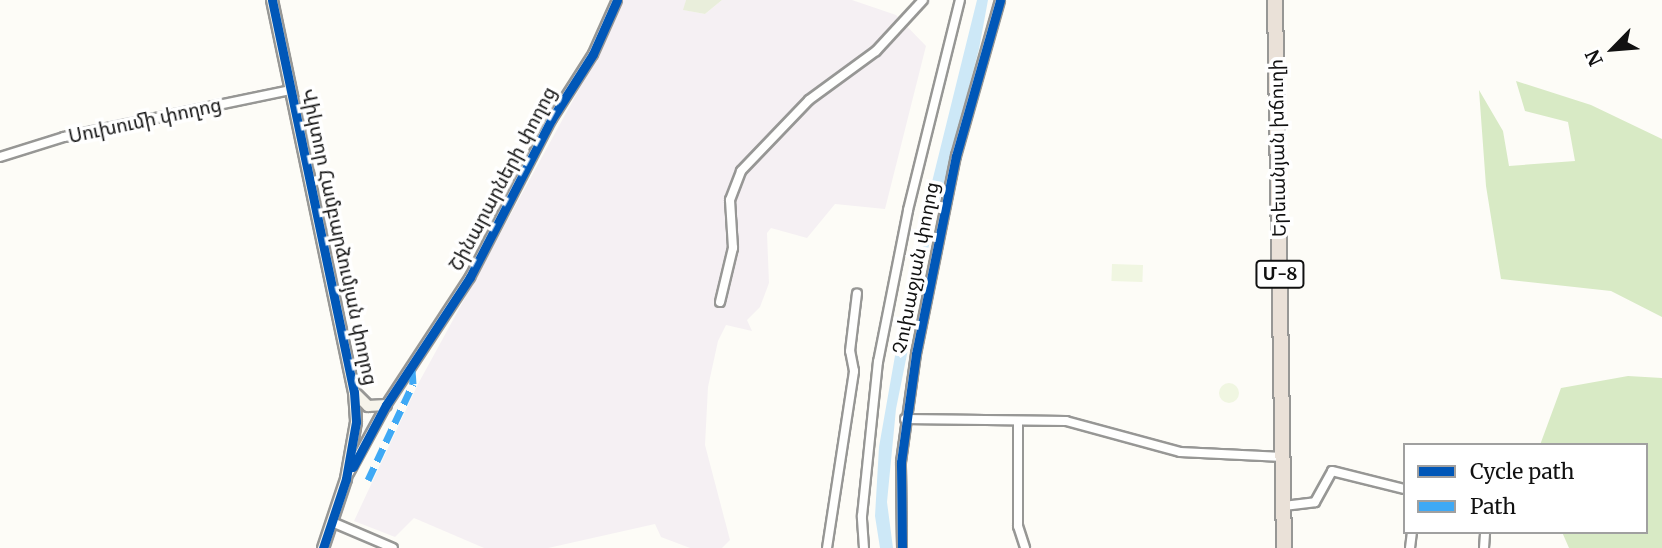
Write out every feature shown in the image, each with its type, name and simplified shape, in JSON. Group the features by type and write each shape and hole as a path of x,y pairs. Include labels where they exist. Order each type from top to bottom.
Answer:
{"highway":[{"name":"Երեւանյան խճուղի","path":"1275,0 1284,548"}],"street":[{"name":"Վիկտոր Համբարձումյան փողոց","path":"272,0 354,392 356,422 346,479 332,522"},
{"name":"Շինարարների փողոց","path":"346,479 386,405 412,370 470,277 551,120 593,54 617,0"},
{"path":"720,302 733,248 730,200 741,171 799,109 876,51 923,0"},
{"path":"864,548 862,516 878,362 911,197 960,0"},
{"name":"Չուխաջյան փողոց","path":"902,548 905,419 956,156 1000,0"},
{"name":"Սուխումի փողոց","path":"0,158 64,137 291,90"},
{"path":"827,548 855,371 850,351 858,293"},
{"path":"354,392 368,406 386,405"},
{"path":"905,419 1066,421 1180,452 1283,457"},
{"path":"1018,421 1018,526 1025,548"},
{"path":"1284,506 1315,502 1332,471 1403,489"},
{"path":"323,548 332,522 393,548"}],"shaded area":[{"path":"622,0 686,0 684,10 705,14 722,0 852,0 896,15 926,46 885,209 835,204 807,238 771,228 767,233 769,283 760,307 747,320 752,331 726,325 718,341 708,387 705,445 730,540 722,548 690,548 661,537 655,524 548,548 484,548 414,518 395,537 354,521 418,384 595,60"}],"green space":[{"path":"686,0 722,0 705,14 683,10"},
{"path":"1516,81 1591,105 1662,139 1662,317 1611,291 1501,279 1486,186 1479,90 1503,131 1509,166 1575,161 1568,122 1525,111"},
{"path":"1112,264 1143,265 1142,282 1111,281"},
{"path":"1628,376 1662,378 1662,548 1569,548 1563,534 1648,534 1648,443 1541,443 1561,388"},
{"path":"1229,383 1236,386 1239,393 1236,400 1229,403 1222,400 1219,393 1222,386"}],"water":[{"path":"977,0 988,0 979,49 934,220 896,409 887,502 893,548 880,548 875,516 879,447 896,350 907,320 911,280 923,249 932,182"}],"marked path":[{"path":"368,480 413,384 412,370"}],"cycle path":[{"path":"272,0 354,392 356,422 346,479 323,548"},
{"path":"353,467 386,405 470,277 551,120 593,54 617,0"},
{"path":"902,548 901,462 916,354 956,156 1000,0"}]}
